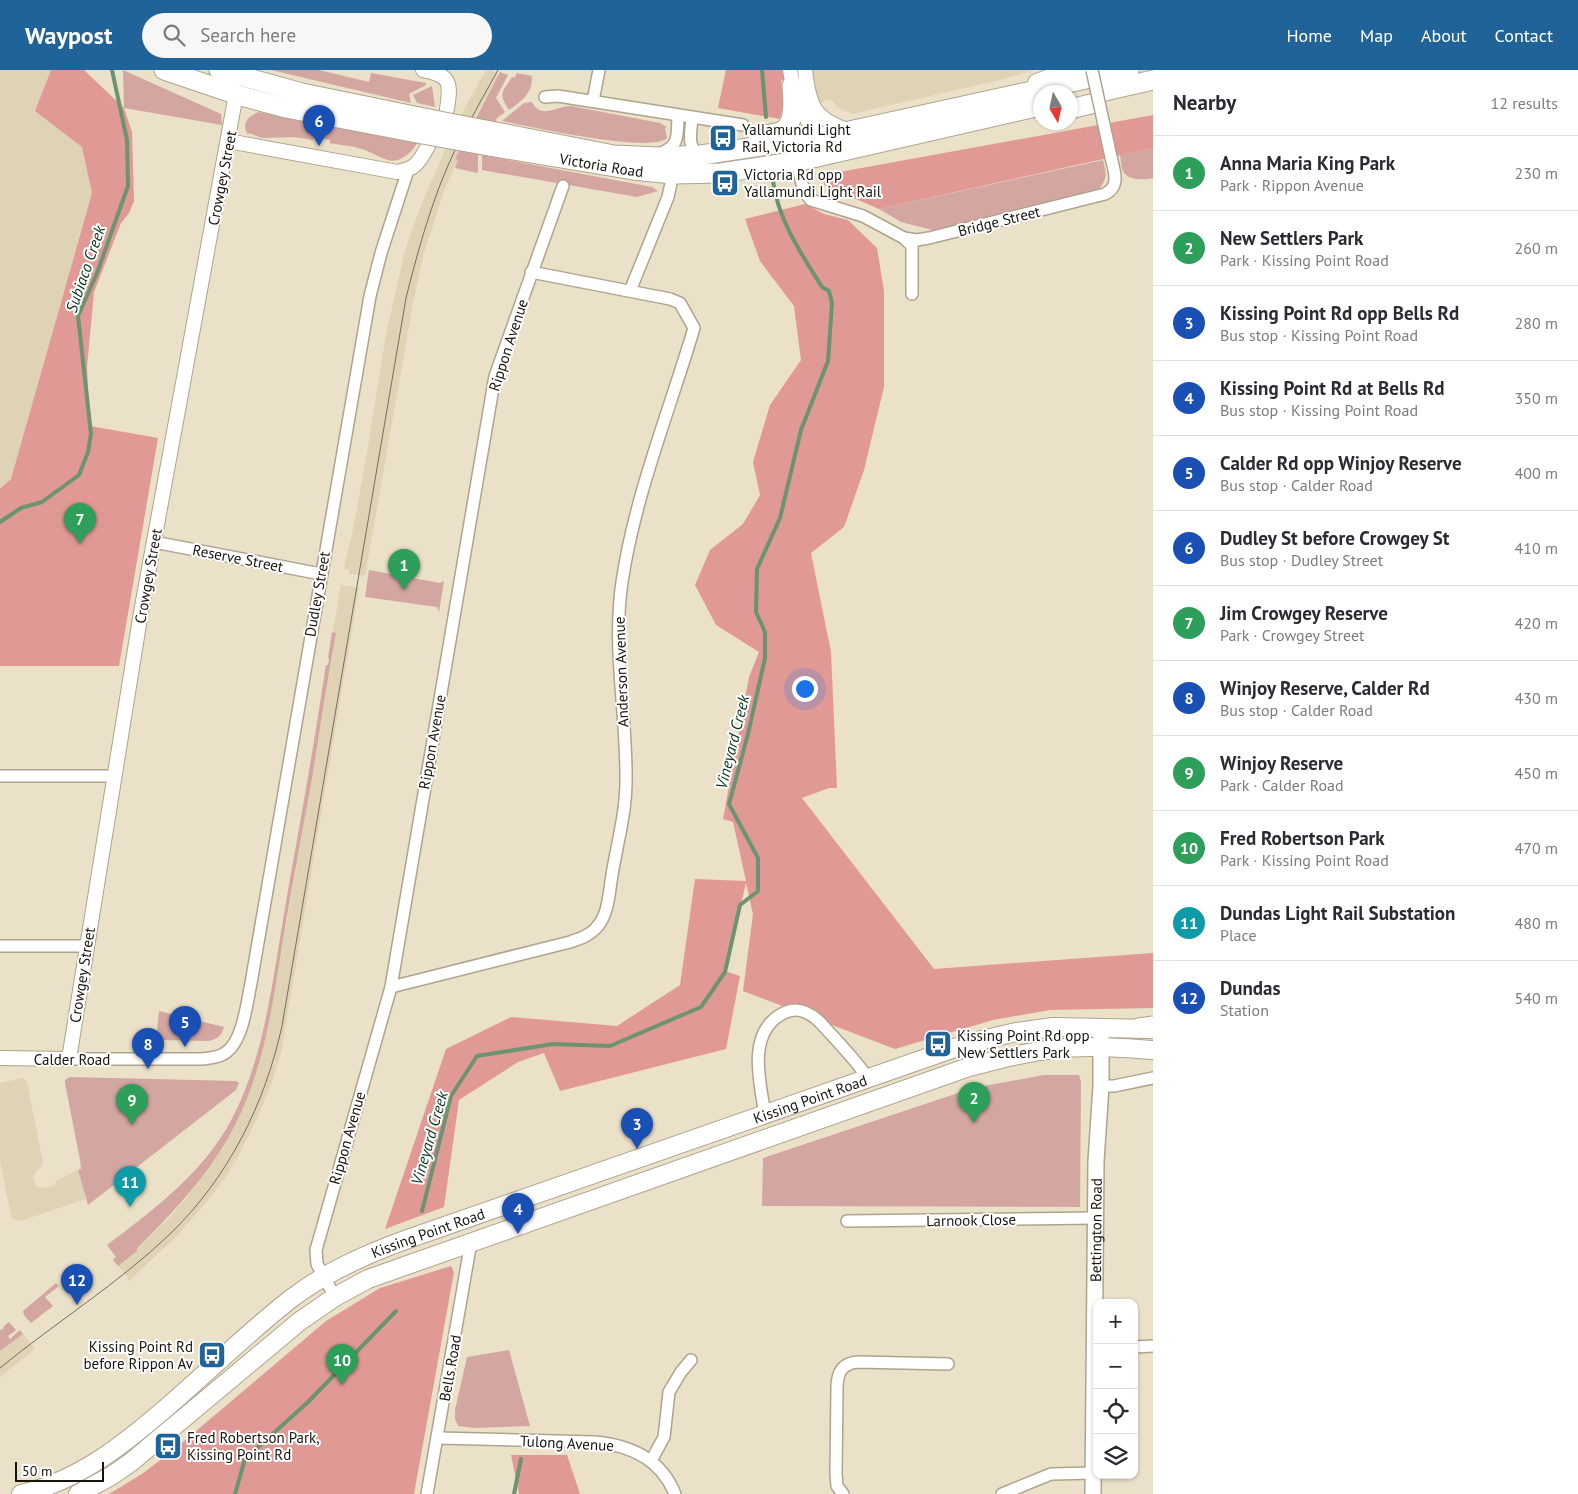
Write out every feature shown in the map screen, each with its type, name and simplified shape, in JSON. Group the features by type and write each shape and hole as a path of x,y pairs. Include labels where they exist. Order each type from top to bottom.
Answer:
{"highway":[{"name":"Victoria Road","path":"164,70 236,94 286,108 427,133 631,156 658,157 696,150 822,137 1002,97 1153,80"},
{"name":"Victoria Road","path":"219,70 302,93 427,133"},
{"name":"Victoria Road","path":"1078,94 1129,70"},
{"path":"631,156 696,150 783,130 789,123 791,115 791,78"},
{"path":"1078,101 1093,86 1153,92"},
{"name":"Victoria Road","path":"492,139 589,164 673,174 728,172 801,161 854,150 1033,108"},
{"path":"987,118 1018,120 1033,117"}],"main road":[{"name":"Kissing Point Road","path":"21,1494 45,1487 70,1476 117,1448 277,1310 323,1276 359,1258 405,1240 927,1057 992,1037 1053,1027 1148,1028"},
{"name":"Bettington Road","path":"1096,1344 1096,1161 1101,1086 1101,1027"},
{"name":"Kissing Point Road","path":"78,1494 111,1476 136,1458 300,1321 335,1297 368,1279 966,1068 1009,1056 1057,1048 1153,1050"},
{"name":"Bettington Road","path":"1094,1434 1095,1389"},
{"name":"Bettington Road","path":"1093,1479 1093,1494"}],"street":[{"path":"423,70 438,71 445,77 449,93 447,109"},
{"path":"593,101 599,70"},
{"path":"801,161 817,149 824,128 822,118 810,99 804,70"},
{"path":"791,78 799,105 807,121 829,142 854,150"},
{"name":"Bridge Street","path":"801,161 801,182 811,200 863,216 904,238 916,240 1105,194 1113,188 1116,181 1112,157 1093,86"},
{"name":"Crowgey Street","path":"69,1059 154,542 236,94"},
{"path":"545,97 558,96 743,125"},
{"path":"660,153 671,149 676,144 678,116"},
{"path":"692,118 696,150"},
{"path":"822,118 851,131"},
{"name":"Dudley Street","path":"243,1021 370,296 381,253 408,170 417,164 427,133"},
{"path":"228,142 390,172 408,170"},
{"path":"630,290 668,197 673,174"},
{"name":"Rippon Avenue","path":"335,1297 315,1258 317,1242 391,986 495,376 563,186"},
{"path":"904,238 912,246 912,294"},
{"name":"Anderson Avenue","path":"391,986 570,942 584,937 597,928 604,916 626,783 618,647 618,613 622,580 637,510 694,328 680,303 630,290 531,272"},
{"name":"Reserve Street","path":"154,542 321,574"},
{"path":"0,776 115,776"},
{"path":"0,946 87,946"},
{"path":"765,1114 759,1074 760,1044 764,1030 776,1017 789,1009 804,1011 817,1018 853,1058 868,1078"},
{"name":"Calder Road","path":"0,1058 216,1058 226,1053 234,1045 243,1021"},
{"path":"1101,1086 1114,1086 1153,1078"},
{"name":"Larnook Close","path":"847,1221 1096,1218"},
{"name":"Bells Road","path":"428,1494 471,1242"},
{"path":"1138,1347 1153,1346"},
{"path":"651,1461 664,1437 669,1392 691,1360"},
{"path":"843,1494 837,1486 836,1474 837,1381 842,1369 847,1364 858,1362 948,1364"},
{"name":"Tulong Avenue","path":"438,1438 608,1443 631,1450 651,1461 668,1480 675,1494"},
{"path":"1002,1494 1051,1474 1093,1473"}],"shaded area":[{"path":"0,70 51,70 35,111 82,147 92,193 11,480 0,489"},
{"path":"51,70 84,70 124,108 132,132 134,201 129,213 121,223 94,292 87,367 90,426 158,438 119,666 0,666 0,489 11,479 92,193 82,147 35,111"},
{"path":"123,70 221,114 222,125 124,108"},
{"path":"271,70 319,70 369,82 371,73 426,83 426,85 409,94 411,103"},
{"path":"486,70 499,74 455,159 458,160 444,191 423,256 365,576 349,574 349,570 344,569 346,557 352,535 367,453 386,334 406,247 444,152"},
{"path":"726,70 788,70 789,79 781,80 783,104 780,119 718,108"},
{"path":"764,70 1034,70 1004,79 852,114 839,108 830,99 797,112 776,115"},
{"path":"500,72 508,75 496,98 505,112 497,118 478,156 478,173 455,168 458,160 455,159"},
{"path":"517,73 532,76 532,82 526,96 509,110 502,96 512,77 514,78"},
{"path":"432,86 435,107 417,103 413,95"},
{"path":"532,102 540,110 544,111 571,106 660,123 667,127 665,128 667,138 657,142 615,141 561,133 502,121 524,103"},
{"path":"259,112 417,143 406,156 393,161 362,149 330,143 330,140 314,137 313,140 294,137 262,138 249,133 248,135 245,127 247,120"},
{"path":"1153,115 1153,148 879,209 824,185 823,175"},
{"path":"1153,148 1153,178 1136,179 1125,174 1122,169 1120,155"},
{"path":"482,155 652,187 658,191 637,197 482,170"},
{"path":"1103,160 1105,177 1097,192 936,231 901,222 879,209"},
{"path":"805,204 824,214 848,220 877,248 884,291 884,387 864,470 844,527 811,553 831,652 837,788 829,788 802,798 934,969 1153,953 1153,1008 1050,1010 993,1020 895,1049 743,991 753,914 746,883 725,971 740,976 726,1049 560,1091 544,1053 518,1062 459,1100 444,1207 385,1229 446,1049 511,1017 617,1026 680,985 695,879 746,881 733,822 723,819 749,677 759,652 716,625 695,585 710,550 743,524 760,495 753,462 770,405 801,360 794,306 760,261 745,219"},
{"path":"369,570 440,583 444,581 439,612 437,607 365,597"},
{"path":"341,585 359,588 281,1053 259,1114 227,1175 176,1237 129,1281 118,1266 137,1251 136,1248 166,1221 186,1198 222,1148 260,1058 271,1012 312,778 336,633 333,632"},
{"path":"332,632 336,633 312,778 274,996 263,1049 255,1075 235,1125 215,1159 165,1220 137,1248 137,1251 118,1266 113,1260 116,1257 107,1245 174,1192 203,1161 228,1126 241,1101 251,1074 266,1020 326,665 328,665"},
{"path":"159,1011 224,1027 219,1037 208,1041 156,1040"},
{"path":"1044,1075 1079,1075 1081,1082 1080,1207 762,1206 763,1158 973,1088"},
{"path":"70,1077 236,1081 239,1083 236,1090 88,1205 78,1170 81,1169 80,1160 65,1083 65,1080"},
{"path":"23,1078 27,1082 43,1163 33,1177 36,1186 41,1188 54,1186 57,1180 78,1170 86,1199 21,1221 15,1220 11,1216 0,1161 0,1083"},
{"path":"451,1266 454,1272 414,1494 109,1494 142,1474 176,1448 326,1321 380,1288"},
{"path":"56,1283 59,1286 45,1297 53,1306 31,1323 23,1311"},
{"path":"9,1322 16,1330 8,1336 10,1339 20,1330 23,1334 0,1351 0,1330"},
{"path":"23,1334 35,1349 0,1377 0,1351"},
{"path":"509,1350 530,1426 475,1428 458,1426 455,1419 455,1410 467,1357"},
{"path":"511,1455 567,1455 580,1494 519,1494"}],"waterway":[{"name":"Subiaco Creek","path":"0,522 21,508 42,502 79,475 88,452 91,434 78,316 97,273 128,186 127,140 112,70"},
{"name":"Vineyard Creek","path":"762,70 766,117"},
{"name":"Vineyard Creek","path":"422,1211 451,1096 477,1056 553,1044 610,1046 701,1007 725,972 740,905 758,891 758,858 729,804 748,734 765,658 765,632 756,612 757,569 780,518 801,430 828,361 832,303 829,291 822,287 785,223 773,181"},
{"name":"Vineyard Creek","path":"235,1494 245,1459 308,1402 396,1311"},
{"path":"514,1494 521,1459"}],"tram line":[{"path":"0,1368 129,1270 170,1234 191,1212 210,1189 226,1164 241,1138 265,1084 282,1026 406,298 422,238 442,180 461,138 498,70"}],"place":[{"name":"Yallamundi Light Rail, Victoria Rd","path":"723,138"},
{"name":"Dudley St before Crowgey St","path":"319,146"},
{"name":"Victoria Rd opp Yallamundi Light Rail","path":"725,183"},
{"name":"Jim Crowgey Reserve","path":"80,544"},
{"name":"Anna Maria King Park","path":"404,590"},
{"name":"Kissing Point Rd opp New Settlers Park","path":"938,1044"},
{"name":"Calder Rd opp Winjoy Reserve","path":"185,1047"},
{"name":"Winjoy Reserve, Calder Rd","path":"148,1069"},
{"name":"New Settlers Park","path":"974,1123"},
{"name":"Winjoy Reserve","path":"132,1125"},
{"name":"Kissing Point Rd opp Bells Rd","path":"637,1149"},
{"name":"Dundas Light Rail Substation","path":"130,1207"},
{"name":"Kissing Point Rd at Bells Rd","path":"518,1234"},
{"name":"Dundas","path":"77,1305"},
{"name":"Kissing Point Rd before Rippon Av","path":"212,1355"},
{"name":"Fred Robertson Park","path":"342,1385"},
{"name":"Fred Robertson Park, Kissing Point Rd","path":"168,1446"}]}
